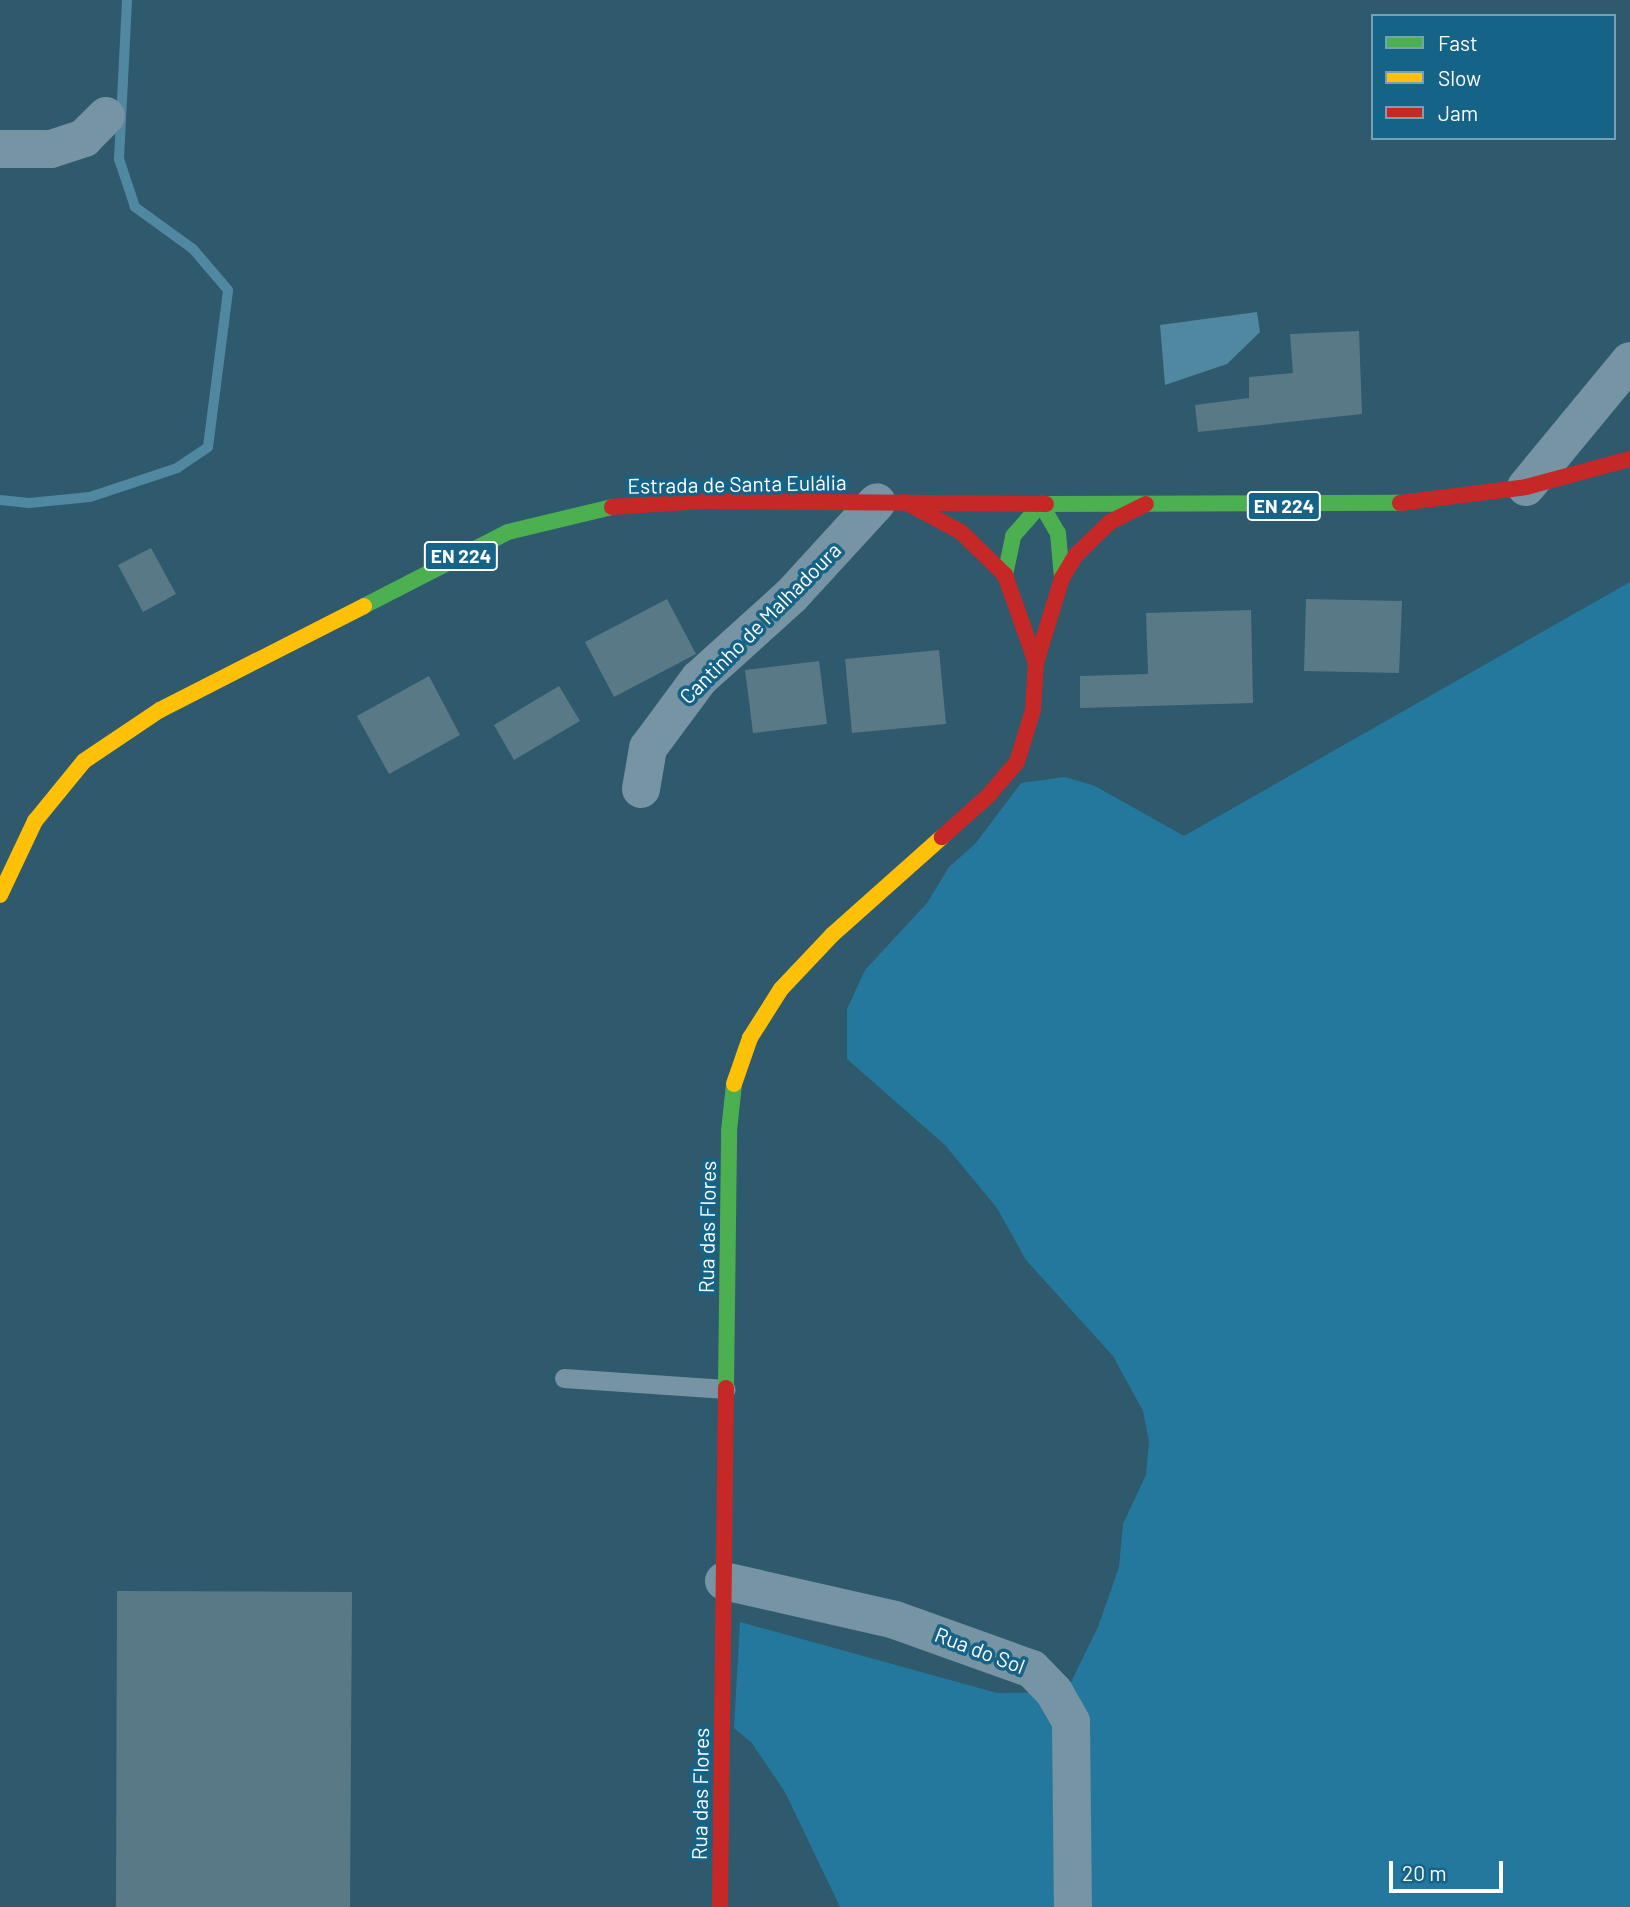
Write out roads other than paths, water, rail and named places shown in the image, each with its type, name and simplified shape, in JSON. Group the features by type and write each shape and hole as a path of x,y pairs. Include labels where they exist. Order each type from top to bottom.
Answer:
{"street":[{"path":"0,149 51,149 84,138 106,116"},
{"path":"1526,487 1630,361"},
{"name":"EN 224","path":"1526,487 1630,459"},
{"name":"Estrada de Santa Eulália","path":"0,895 35,821 84,761 160,710 508,532 596,508 701,501 1146,505 1432,502 1526,487"},
{"path":"891,502 961,532 1005,575 1036,663"},
{"name":"Cantinho de Malhadoura","path":"641,789 648,748 699,679 891,502"},
{"path":"1005,575 1013,536 1041,504 1058,533 1062,578"},
{"path":"1036,663 1062,578 1094,535 1146,505"},
{"name":"Rua das Flores","path":"720,1907 729,1131 734,1084 750,1038 781,989 832,935 988,796 1017,762 1034,710 1036,663"},
{"name":"Rua do Sol","path":"724,1581 895,1620 1032,1669 1054,1692 1072,1722 1073,1907"}],"lane":[{"path":"564,1378 726,1389"}],"waterway":[{"path":"0,500 29,503 90,497 177,468 208,447 228,290 193,249 135,207 119,159 127,0"}]}
